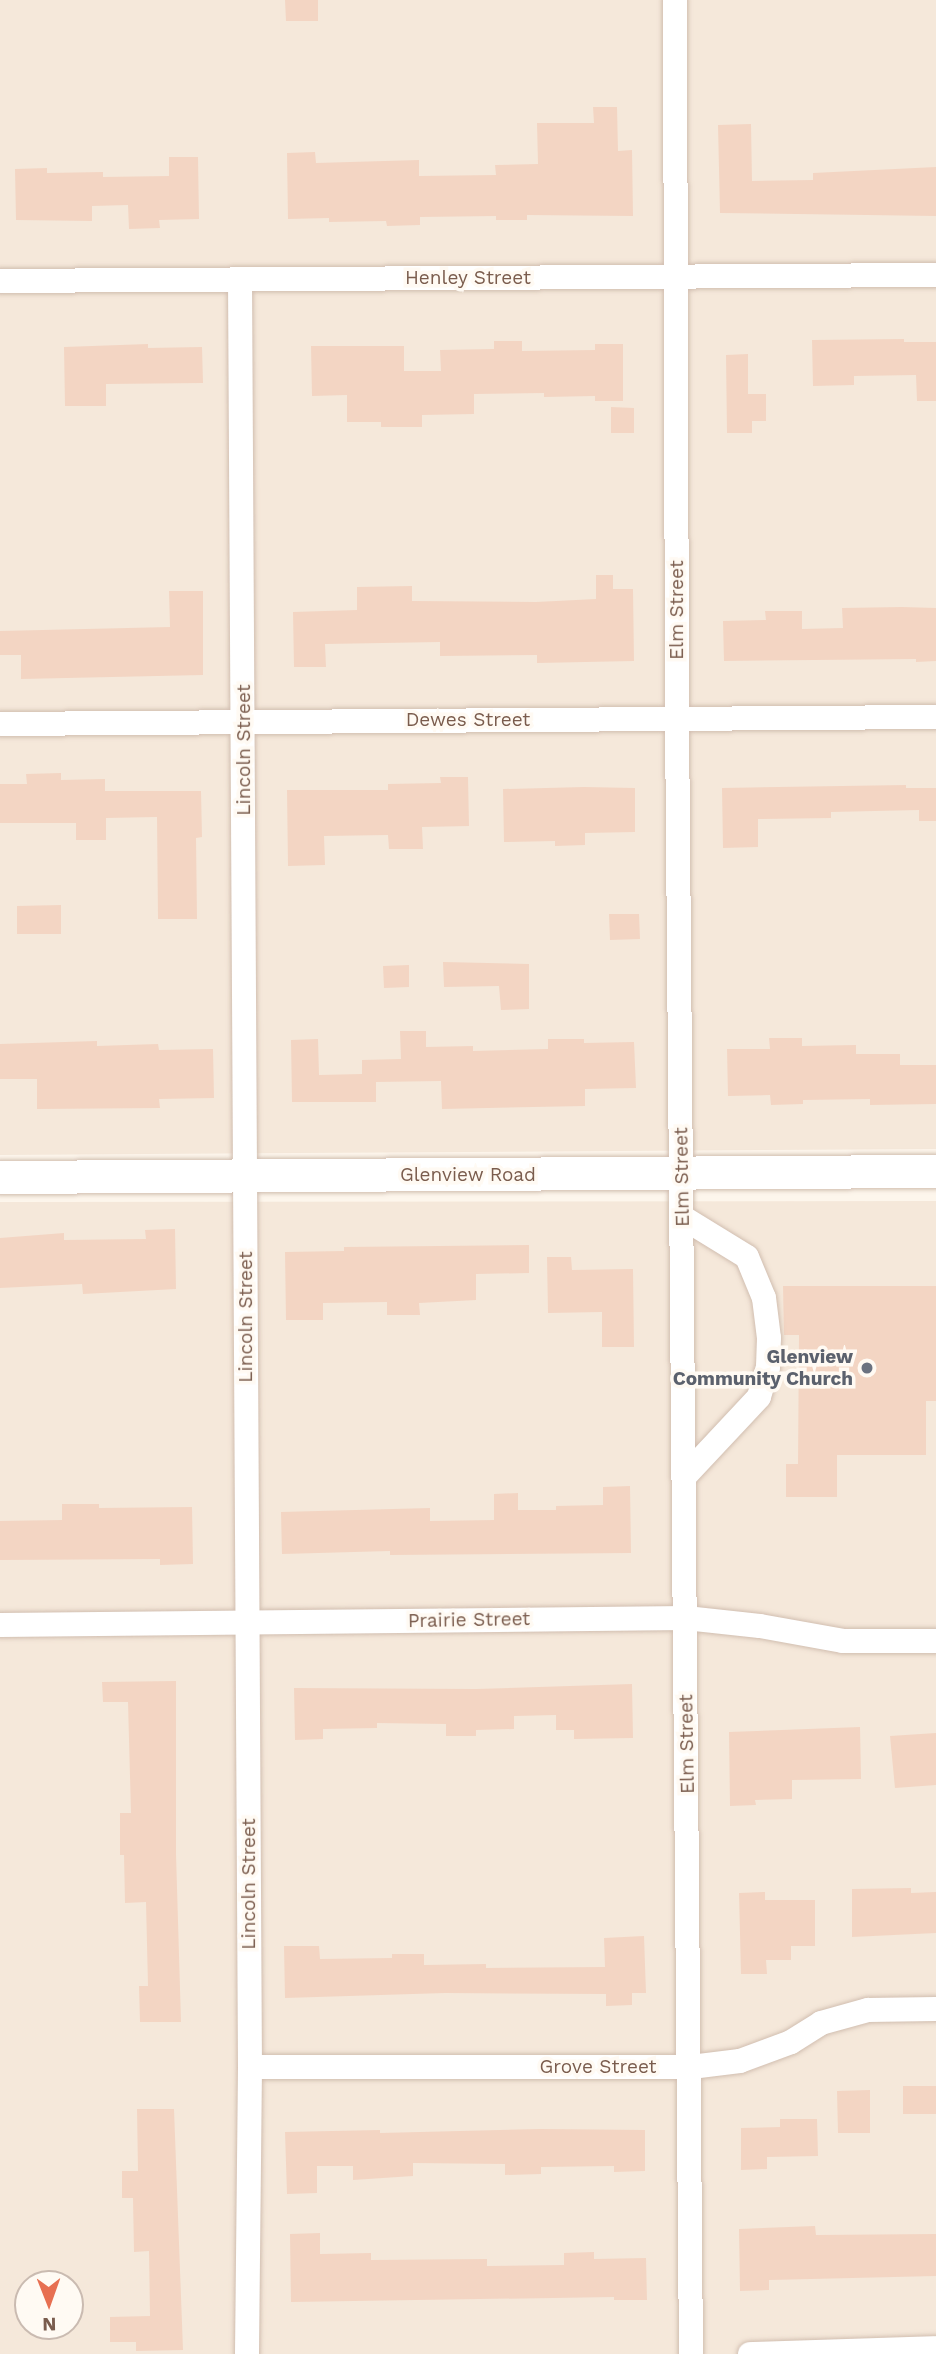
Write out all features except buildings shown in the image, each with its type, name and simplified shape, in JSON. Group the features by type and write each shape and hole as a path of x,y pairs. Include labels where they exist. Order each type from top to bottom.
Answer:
{"main road":[{"name":"Glenview Road","path":"0,1177 936,1171"}],"street":[{"name":"Elm Street","path":"675,0 678,276 677,719 691,2067 691,2354"},
{"name":"Henley Street","path":"0,281 936,275"},
{"name":"Lincoln Street","path":"240,279 250,2067 247,2354"},
{"name":"Dewes Street","path":"0,724 936,717"},
{"path":"682,1217 747,1257 764,1298 769,1338 768,1367 759,1397 685,1476"},
{"name":"Prairie Street","path":"0,1625 686,1618 760,1626 842,1641 936,1642"},
{"name":"Grove Street","path":"250,2067 691,2067 740,2061 791,2042 821,2023 868,2010 936,2009"},
{"path":"750,2354 936,2348"}],"shaded area":[{"path":"0,0 936,0 936,1149 0,1155"},
{"path":"936,1201 936,2354 0,2354 0,1202"}],"place":[{"name":"Glenview Community Church","path":"867,1368"}]}
